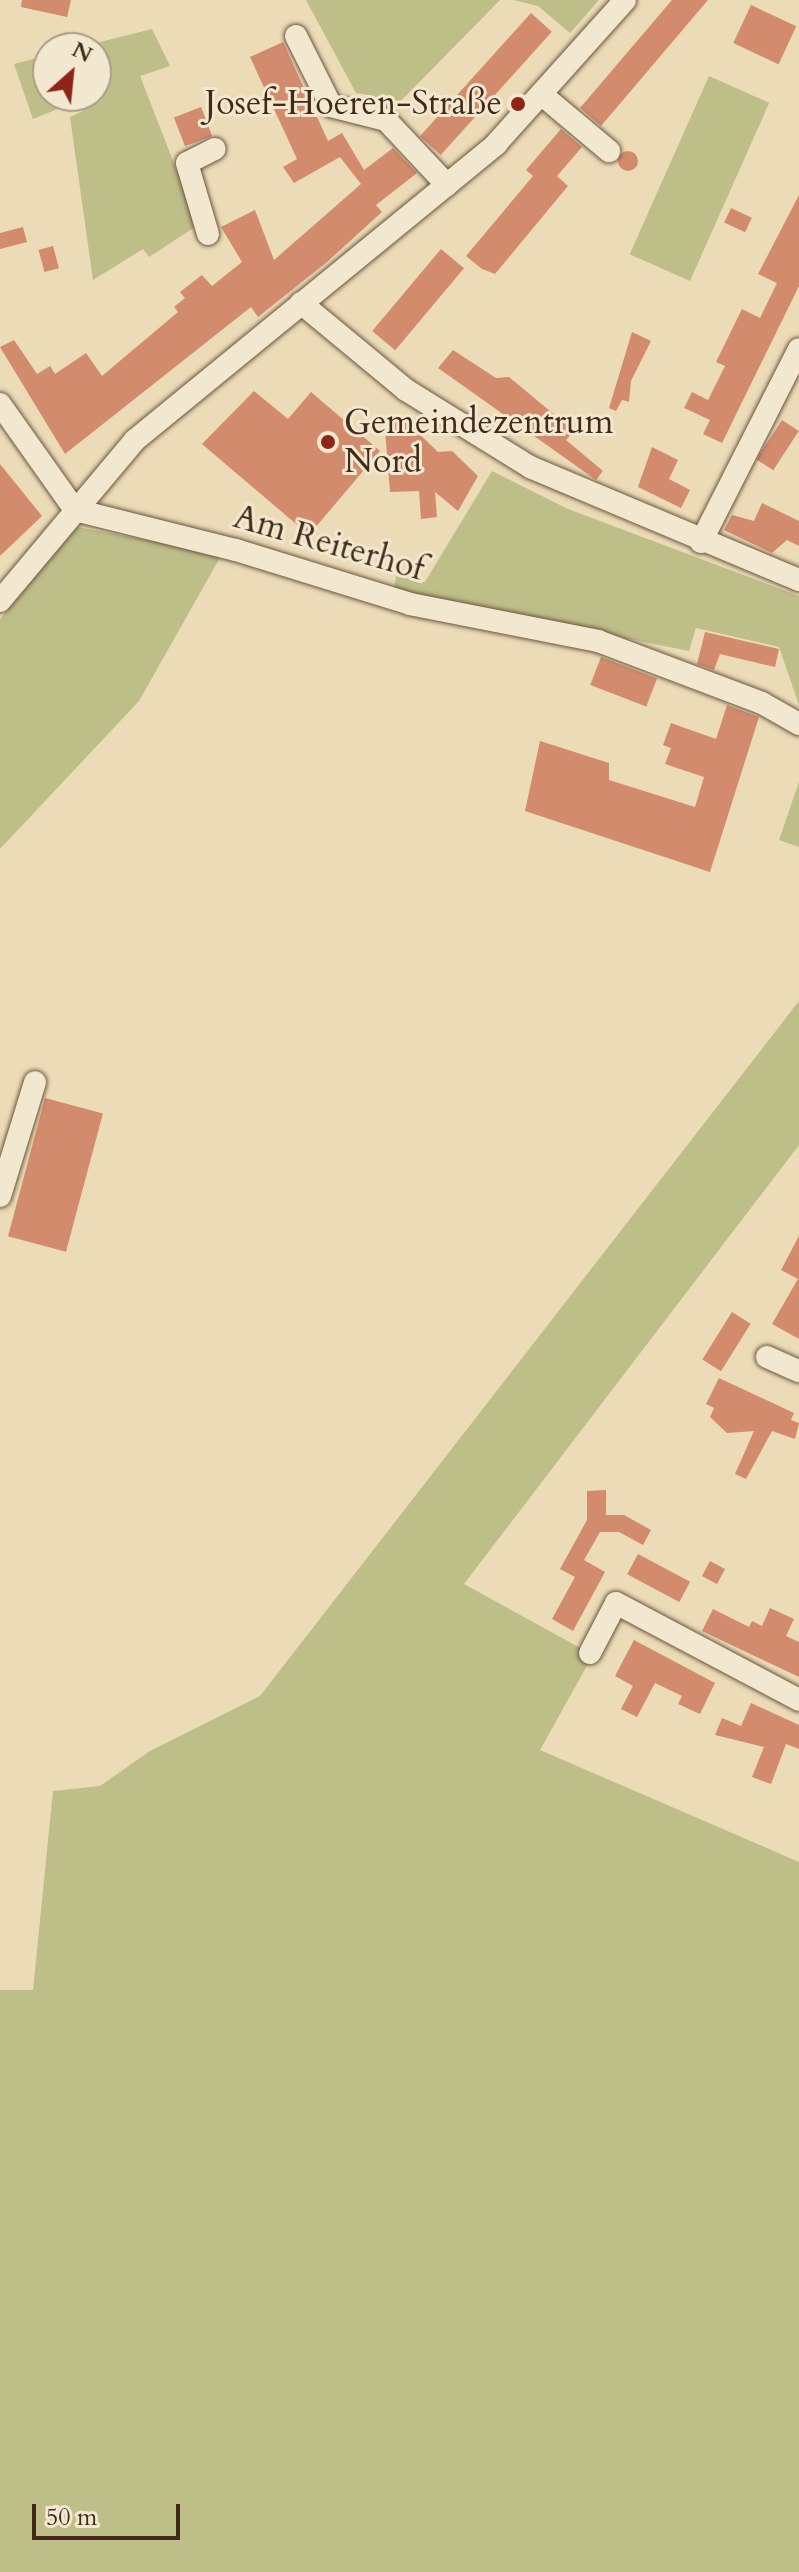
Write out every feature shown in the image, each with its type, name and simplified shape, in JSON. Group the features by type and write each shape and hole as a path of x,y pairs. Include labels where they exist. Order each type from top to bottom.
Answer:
{"street":[{"path":"0,601 135,440 447,185 541,94 625,0"},
{"path":"296,36 331,106 386,120 447,185"},
{"path":"541,94 609,151"},
{"path":"208,234 187,163 215,149"},
{"path":"301,303 406,390 494,447 701,542 799,580"},
{"path":"701,542 799,350"},
{"path":"0,404 75,510"},
{"name":"Am Reiterhof","path":"75,510 236,550 410,604 566,634 762,703 799,724"},
{"path":"0,1196 35,1082"},
{"path":"767,1357 799,1371"},
{"path":"590,1653 616,1603 799,1700"}],"green space":[{"path":"306,0 500,0 388,114 369,95 356,93"},
{"path":"513,0 599,0 570,33 538,6"},
{"path":"152,29 170,66 140,76 198,225 149,257 143,249 93,280 70,117 81,112 112,112 112,39"},
{"path":"32,59 32,112 50,112 33,119 14,64"},
{"path":"709,76 769,103 690,281 630,254"},
{"path":"492,471 568,509 799,596 799,705 779,647 696,628 689,651 394,592 396,576 425,582"},
{"path":"77,527 222,554 139,701 0,849 0,619"},
{"path":"799,782 799,847 779,840"},
{"path":"799,1001 799,1145 464,1584 593,1655 540,1750 799,1862 799,2572 0,2572 0,1990 33,1990 53,1791 100,1786 150,1751 260,1696"}],"building":[{"path":"22,0 71,0 67,17 21,7"},
{"path":"672,0 708,0 601,126 580,108"},
{"path":"751,5 796,26 779,64 733,43"},
{"path":"531,13 552,32 441,155 420,136"},
{"path":"283,42 328,141 342,133 364,170 393,148 417,173 376,205 382,212 327,262 258,317 251,307 65,454 0,347 14,340 37,374 50,366 55,374 86,353 102,376 178,312 174,307 185,298 180,292 202,275 212,286 242,262 221,227 255,210 274,260 361,184 340,157 294,183 283,167 297,159 250,57"},
{"path":"201,107 212,136 185,146 174,117"},
{"path":"561,129 582,147 557,176 568,186 495,274 482,269 466,256 533,176 526,170"},
{"path":"628,151 635,154 638,161 635,168 628,171 621,168 618,161 621,154"},
{"path":"799,195 799,286 722,443 703,434 710,420 684,408 692,392 708,400 725,366 716,362 742,309 760,318 777,283 758,274"},
{"path":"731,208 752,218 745,232 724,223"},
{"path":"23,227 27,242 0,249 0,233"},
{"path":"53,246 59,268 44,272 39,250"},
{"path":"441,249 464,268 395,350 372,331"},
{"path":"632,332 651,341 631,381 629,402 622,400 616,411 609,408"},
{"path":"453,350 496,378 509,377 574,431 566,440 603,471 596,480 438,368"},
{"path":"254,391 288,419 311,392 380,451 309,535 202,444"},
{"path":"404,419 438,452 452,451 478,476 458,511 435,492 437,517 421,519 419,491 390,492 385,430 390,434 389,420"},
{"path":"782,420 799,431 773,470 756,459"},
{"path":"652,447 678,460 669,479 690,490 681,508 638,487"},
{"path":"0,464 42,516 0,556"},
{"path":"762,503 799,521 799,546 787,540 772,553 724,530 732,515 754,521"},
{"path":"705,632 779,649 775,667 720,654 714,670 697,664"},
{"path":"601,657 657,679 646,707 590,685"},
{"path":"727,705 759,717 710,872 525,811 540,741 609,763 609,780 695,807 704,777 665,764 671,748 663,745 671,723 716,739"},
{"path":"45,1098 103,1114 66,1252 8,1236"},
{"path":"799,1236 799,1339 772,1324 798,1279 781,1270"},
{"path":"732,1312 751,1324 721,1371 702,1359"},
{"path":"719,1378 794,1413 791,1420 799,1423 795,1439 772,1431 746,1479 735,1474 754,1431 727,1433 710,1417 714,1408 706,1404"},
{"path":"606,1490 606,1515 624,1515 651,1530 643,1545 619,1532 600,1532 584,1560 605,1572 573,1631 552,1619 575,1577 560,1569 587,1520 587,1491"},
{"path":"638,1554 690,1582 679,1602 627,1574"},
{"path":"710,1561 725,1569 717,1584 702,1576"},
{"path":"770,1608 794,1619 786,1636 799,1642 799,1677 702,1631 713,1609 749,1627 752,1621 762,1626"},
{"path":"634,1640 715,1683 700,1714 678,1704 682,1696 655,1683 637,1717 621,1709 633,1686 615,1676"},
{"path":"751,1703 799,1725 799,1749 786,1744 771,1784 752,1777 764,1747 715,1735 722,1718 741,1726"}],"place":[{"name":"Josef-Hoeren-Straße","path":"518,104"},
{"name":"Gemeindezentrum Nord","path":"328,442"}]}
